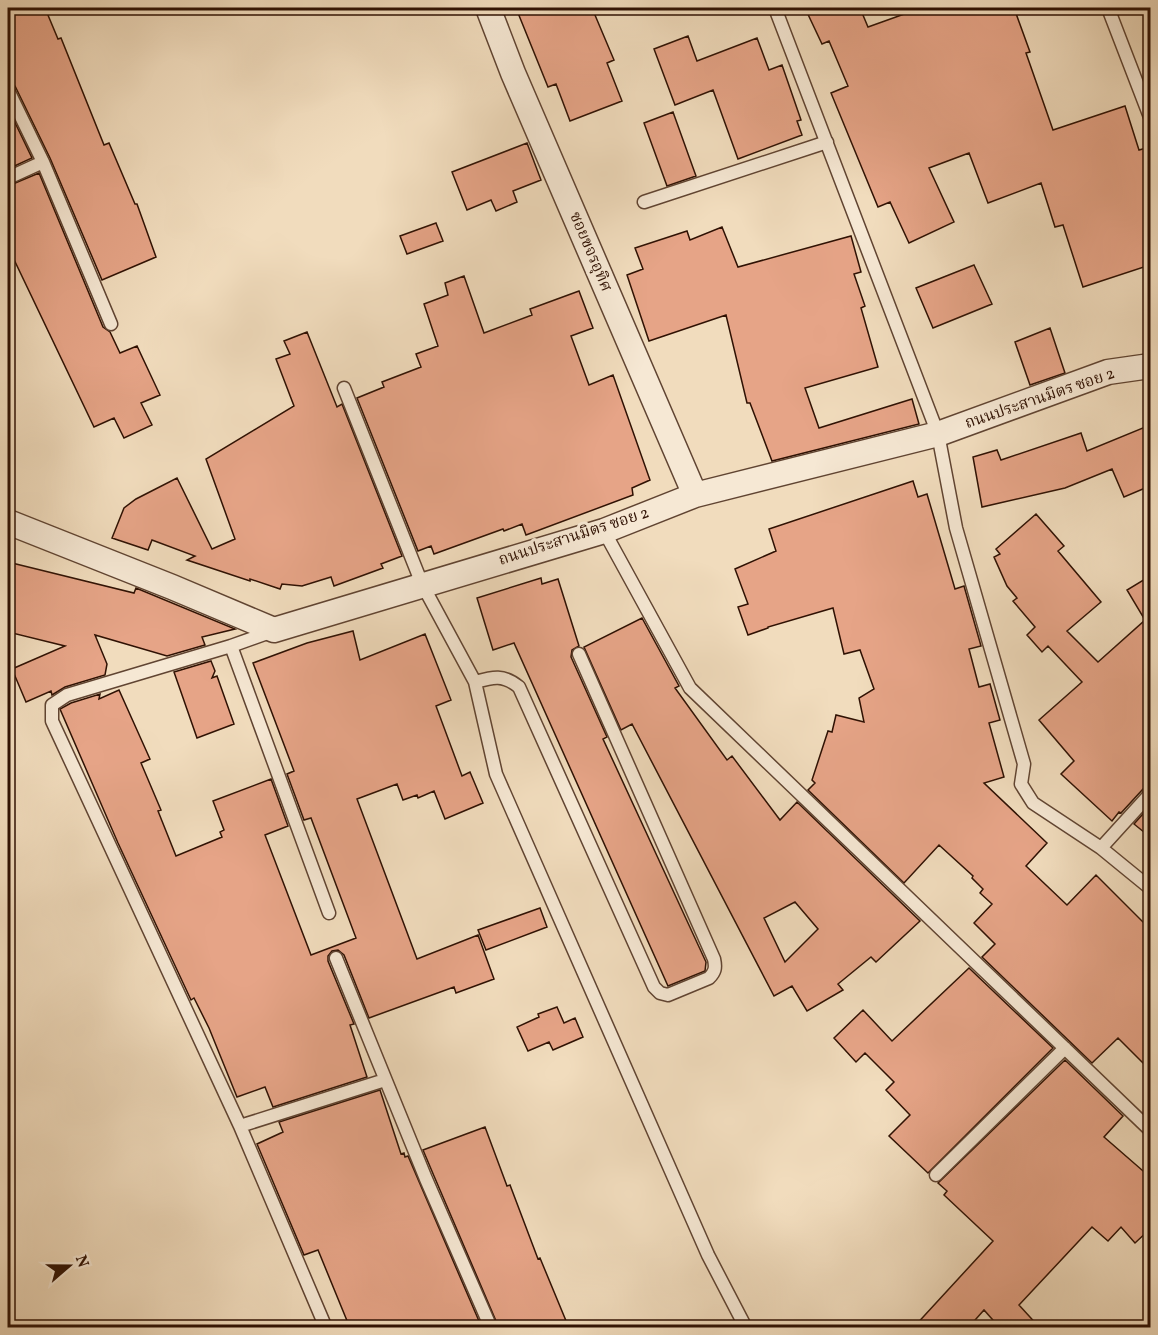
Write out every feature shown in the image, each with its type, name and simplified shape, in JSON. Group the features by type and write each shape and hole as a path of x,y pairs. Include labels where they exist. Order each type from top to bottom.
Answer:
{"street":[{"name":"ซอยขจรอุทิศ","path":"488,8 513,73 695,495"},
{"name":"ถนนประสานมิตร ซอย 2","path":"274,630 604,531 695,495 938,434 1108,372 1150,366"},
{"path":"8,522 274,630"}],"lane":[{"path":"775,8 938,434 956,528 1024,764 1021,784 1033,802 1101,848 1150,888"},
{"path":"1108,8 1150,117"},
{"path":"8,90 43,162 111,324"},
{"path":"644,202 826,142"},
{"path":"8,178 43,162"},
{"path":"344,388 422,584 475,682 496,774 703,1244 746,1328"},
{"path":"604,531 690,688 1150,1130"},
{"path":"274,630 231,646 67,695 52,705 52,722 240,1126 326,1328"},
{"path":"231,646 329,913"},
{"path":"475,682 496,676 512,681 519,687 654,987 660,993 668,995 709,978 714,973 714,959 579,654"},
{"path":"1101,848 1150,794"},
{"path":"336,958 426,1179 491,1328"},
{"path":"936,1175 1065,1047"},
{"path":"240,1126 385,1080"}],"building":[{"path":"8,8 45,8 58,39 61,38 104,145 109,143 135,204 137,204 156,257 102,280 50,158 15,86 8,82"},
{"path":"516,8 592,8 614,60 607,63 622,101 570,121 556,84 548,87"},
{"path":"805,8 860,8 868,27 921,8 1014,8 1030,52 1026,53 1053,130 1125,106 1139,150 1150,147 1150,265 1083,287 1063,225 1055,227 1041,183 988,203 969,153 929,168 954,222 909,243 890,202 878,207 831,93 848,86 829,41 822,44"},
{"path":"688,36 697,61 757,38 769,70 782,65 801,120 797,121 802,135 738,159 713,90 675,105 654,49"},
{"path":"8,108 32,158 8,169"},
{"path":"673,112 696,176 667,186 644,123"},
{"path":"527,143 541,180 513,191 517,202 496,211 491,200 467,210 452,172"},
{"path":"39,173 103,327 110,332 120,353 137,346 160,395 141,403 152,425 124,438 114,418 94,427 8,247 8,186"},
{"path":"436,223 443,241 407,254 400,236"},
{"path":"722,227 738,267 851,236 861,272 854,274 865,306 861,308 878,367 805,388 819,428 912,399 919,424 772,461 750,403 747,403 726,315 649,341 627,275 643,269 635,248 687,231 690,240"},
{"path":"974,265 992,304 933,328 916,288"},
{"path":"464,276 484,333 532,315 530,309 579,291 593,328 571,336 589,385 613,375 650,480 632,488 633,495 526,535 522,524 434,554 431,546 418,551 357,398 384,387 382,382 421,367 416,354 438,346 424,304 448,295 445,283"},
{"path":"1050,328 1065,373 1030,385 1015,342"},
{"path":"307,332 337,407 342,404 402,556 381,564 383,568 334,586 331,577 302,586 282,584 280,589 187,560 195,556 152,540 148,550 112,538 124,508 136,499 177,478 212,549 235,539 206,459 294,406 276,359 290,354 284,341"},
{"path":"1150,425 1150,486 1124,497 1112,469 1065,488 982,507 973,457 997,450 1001,460 1081,433 1087,451"},
{"path":"913,481 918,497 927,494 955,589 964,586 981,646 969,649 979,687 990,684 1000,720 989,723 1004,777 984,783 1047,843 1026,866 1067,905 1096,875 1150,929 1150,1070 1118,1038 1092,1063 982,957 995,944 974,923 992,904 980,893 983,889 972,878 973,876 939,845 904,883 808,790 815,783 812,780 828,731 832,732 836,715 864,722 859,698 874,689 860,650 844,654 833,608 748,635 738,607 748,604 735,569 776,551 769,529"},
{"path":"1036,514 1064,546 1058,551 1101,602 1067,631 1098,662 1145,620 1127,590 1150,576 1150,786 1144,788 1112,821 1061,774 1074,761 1039,720 1082,682 1048,646 1042,652 1027,635 1035,627 1013,601 1017,598 1007,586 994,557 1000,554 996,549"},
{"path":"12,563 134,593 136,588 235,629 202,637 205,645 167,656 95,635 107,664 105,675 65,687 52,695 51,691 26,702 12,669 65,646 8,632 8,580"},
{"path":"541,578 542,584 558,579 579,646 572,650 571,657 607,737 603,739 706,962 705,971 668,986 514,643 493,650 477,598"},
{"path":"642,618 679,686 675,688 727,760 732,756 780,820 797,802 920,921 876,962 871,957 838,984 843,990 807,1011 792,986 774,996 632,724 621,730 584,647","holes":["795,902 818,929 785,962 764,918"]},
{"path":"353,631 360,660 425,634 451,700 436,706 462,776 470,772 483,803 445,819 434,791 418,798 417,795 403,800 397,784 357,799 417,959 478,935 494,979 456,993 454,987 369,1018 344,955 338,950 332,951 328,956 328,961 354,1024 350,1025 367,1077 273,1107 265,1087 237,1097 209,1028 194,998 191,1000 118,843 60,709 100,694 99,699 119,690 150,759 141,763 161,810 158,811 176,856 222,837 220,832 224,830 213,801 271,779 288,826 265,835 311,955 356,938 311,818 304,820 287,774 294,771 253,663 307,643"},
{"path":"211,661 215,671 212,678 217,676 234,724 197,738 174,672"},
{"path":"1150,806 1150,837 1134,824"},
{"path":"540,908 547,927 486,950 478,930"},
{"path":"969,968 1053,1048 928,1173 889,1136 910,1115 886,1090 894,1082 865,1053 856,1062 834,1038 863,1010 892,1041"},
{"path":"557,1007 564,1023 575,1018 583,1037 553,1050 549,1042 528,1051 517,1027 539,1017 538,1014"},
{"path":"1065,1060 1123,1116 1104,1137 1150,1177 1150,1229 1135,1243 1121,1227 1108,1241 1092,1227 1019,1305 1040,1328 1000,1328 984,1310 968,1328 913,1328 993,1241 944,1195 947,1191 938,1183"},
{"path":"380,1090 401,1154 408,1156 482,1328 350,1328 318,1250 304,1255 257,1144 283,1132 279,1122"},
{"path":"485,1127 507,1186 510,1185 538,1259 540,1258 569,1328 499,1328 423,1150"}]}
